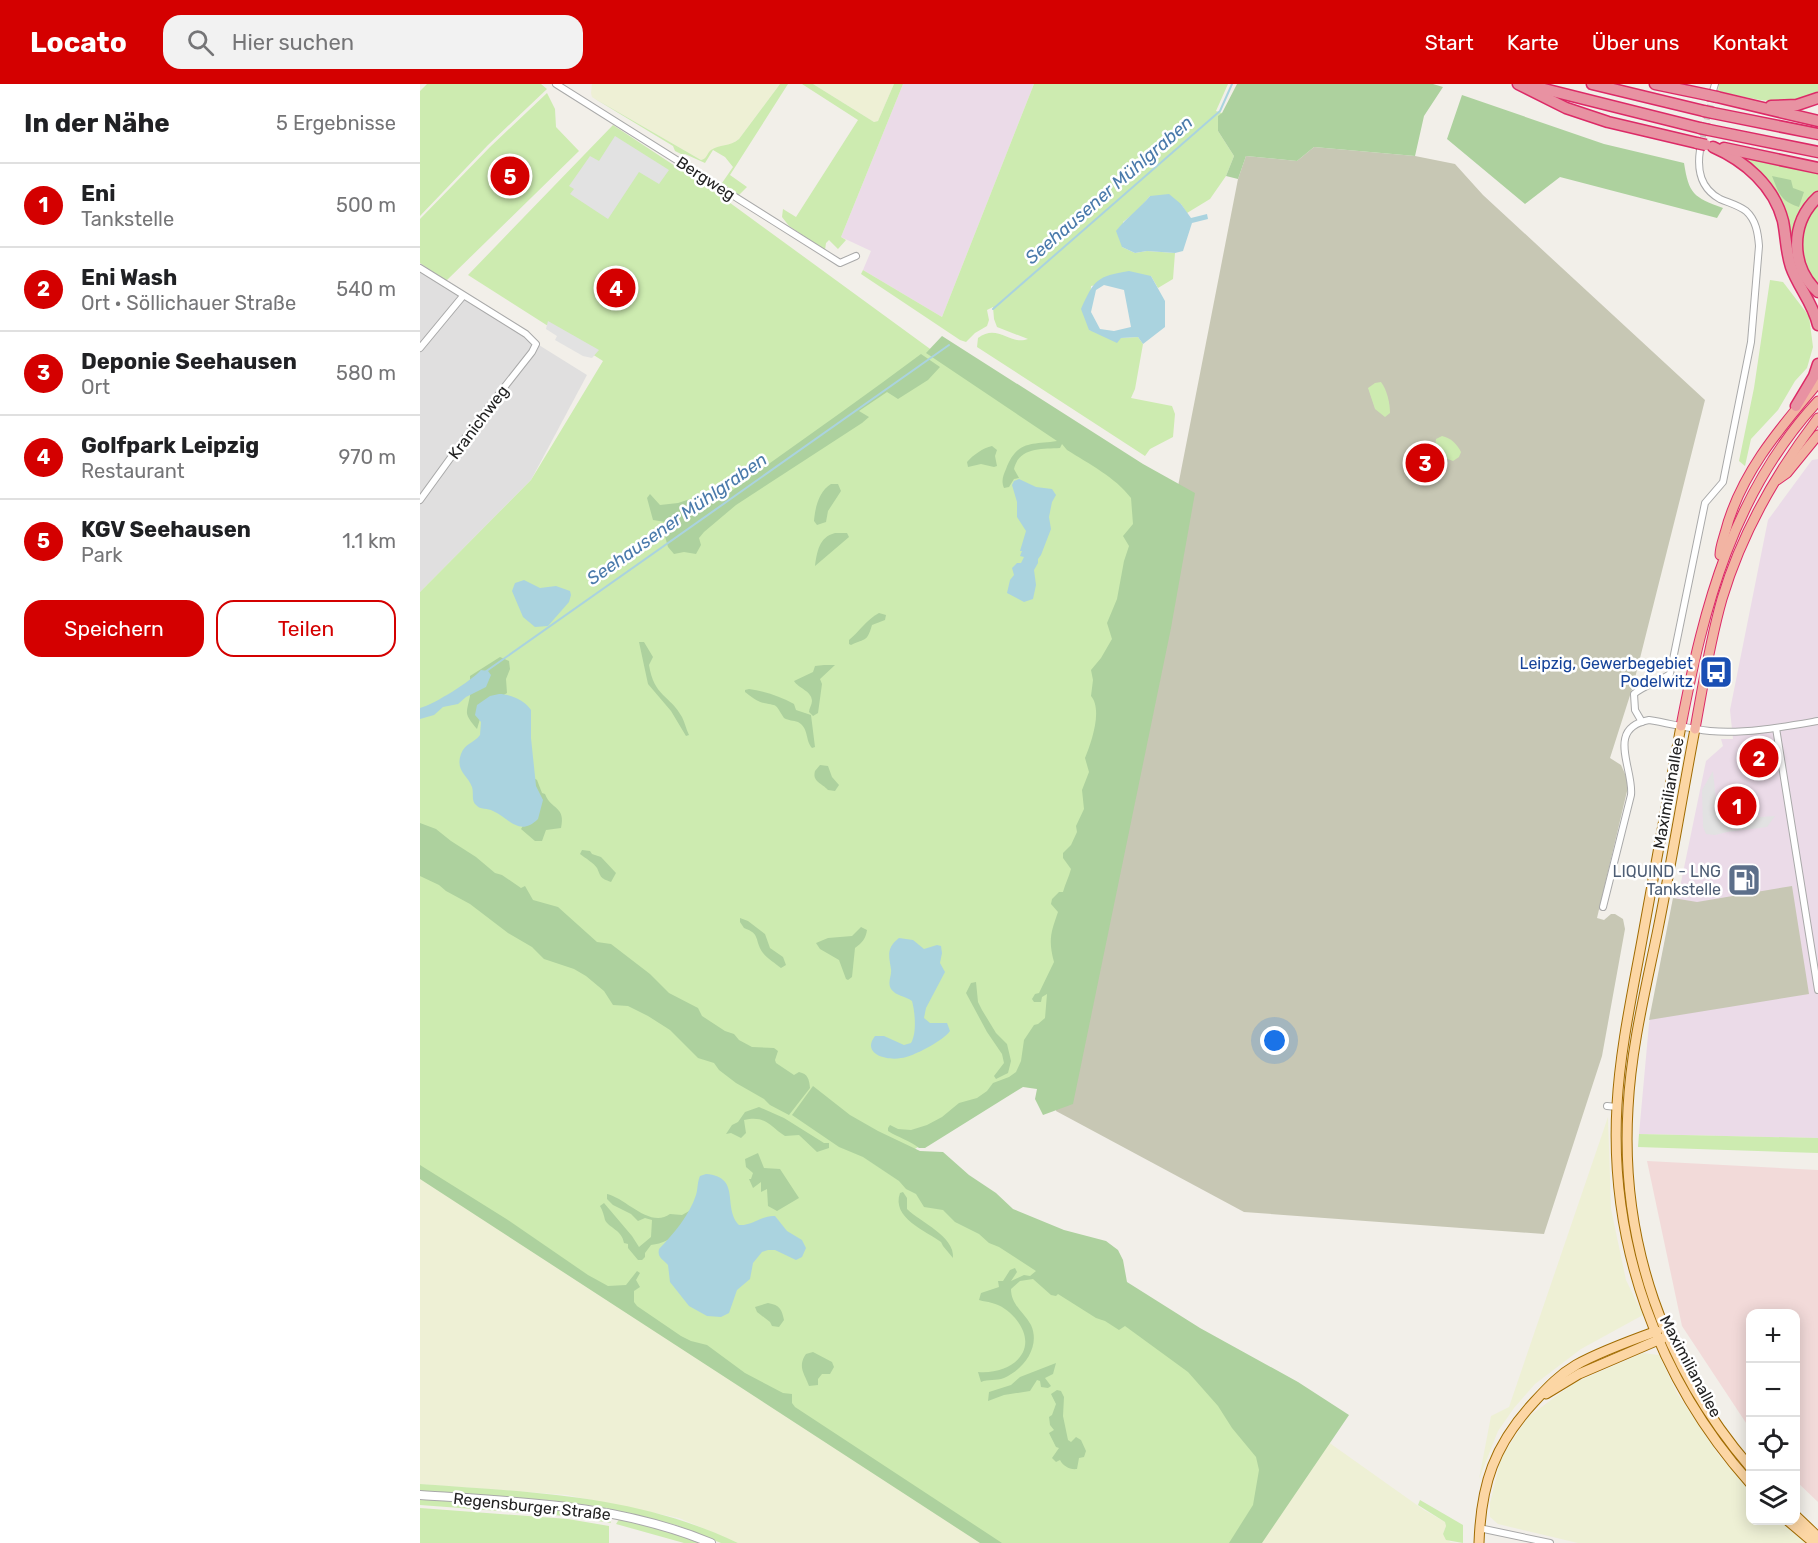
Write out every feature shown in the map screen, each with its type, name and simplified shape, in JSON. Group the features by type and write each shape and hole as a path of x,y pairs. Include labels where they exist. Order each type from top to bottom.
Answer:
{"highway":[{"path":"1518,84 1566,108 1589,116 1704,146 1818,168"},
{"path":"1523,84 1705,129 1818,152"},
{"path":"1592,84 1709,112 1818,134"},
{"path":"1656,84 1713,92 1753,106 1818,121"},
{"path":"1753,106 1785,106 1818,98"},
{"path":"1704,146 1741,163 1754,173 1768,190 1782,218 1791,268 1812,307 1818,325"},
{"path":"1818,197 1807,208 1799,226 1797,255 1806,278 1818,292"},
{"path":"1721,564 1720,552 1738,494 1771,440 1796,406 1814,376 1818,364"},
{"path":"1796,406 1818,383"},
{"name":"Maximilianallee","path":"1681,726 1699,636 1721,564 1758,484 1781,448 1818,400"},
{"name":"Maximilianallee","path":"1695,729 1722,598 1749,527 1789,456 1818,418"},
{"path":"1772,483 1787,473 1818,435"}],"main road":[{"name":"Maximilianallee","path":"1681,726 1612,1107 1617,1179 1624,1229 1635,1276 1656,1336 1694,1408 1722,1449 1746,1478"},
{"name":"Maximilianallee","path":"1695,729 1636,1033 1628,1108 1627,1162 1632,1214 1646,1275 1665,1332 1683,1371 1705,1408 1725,1438 1746,1462"},
{"path":"1479,1543 1483,1493 1496,1454 1516,1422 1536,1400 1579,1374 1665,1332"},
{"path":"1800,1520 1818,1537"},
{"path":"1792,1525 1814,1543"}],"street":[{"name":"Bergweg","path":"556,84 840,263 856,256"},
{"path":"1603,907 1632,788 1624,756 1624,744 1628,732 1642,722 1635,710 1634,694 1641,688 1655,684 1670,674 1705,503 1724,482 1751,342 1759,246 1758,232 1747,212 1718,198 1702,180 1698,168 1704,146"},
{"path":"420,268 463,296 420,348"},
{"name":"Kranichweg","path":"420,500 536,344 526,334 463,296"},
{"name":"Maximilianallee","path":"1642,722 1649,720 1681,726"},
{"path":"1681,726 1726,732 1776,728 1818,721"},
{"path":"1776,728 1818,990"},
{"name":"Regensburger Straße","path":"420,1495 594,1510 652,1523 711,1543"},
{"path":"1479,1528 1550,1543"}],"shaded area":[{"path":"592,84 780,84 739,139 730,145 712,150 705,159 701,160 592,97"},
{"path":"813,84 894,84 878,121 874,122"},
{"path":"903,84 1034,84 942,317 863,270 871,251 841,237"},
{"path":"615,136 669,170 659,184 639,172 608,219 570,194 574,189 569,186 590,156 599,161"},
{"path":"1314,147 1415,156 1455,164 1483,195 1705,400 1633,686 1610,758 1621,765 1628,787 1597,918 1604,920 1611,914 1615,914 1623,919 1625,929 1602,1056 1544,1234 1244,1212 1056,1111 1238,179 1246,156 1297,161"},
{"path":"420,271 587,375 531,480 420,592"},
{"path":"548,321 599,350 592,358 583,356 555,340 557,336 546,329"},
{"path":"1818,459 1818,1138 1639,1134 1649,1024 1673,899 1678,897 1706,761 1723,746 1721,739 1733,739 1730,710 1768,520 1812,460"},
{"path":"1713,771 1718,820 1775,816 1767,827 1715,835 1706,834 1703,827 1702,790"},
{"path":"1792,886 1809,994 1649,1020 1673,898 1697,902"},
{"path":"1608,1117 1611,1209 1626,1280 1643,1315 1581,1349 1535,1384 1498,1431 1479,1479 1491,1416 1509,1407"},
{"path":"1647,1161 1818,1170 1818,1502 1800,1485 1800,1309 1746,1309 1746,1423 1682,1326"},
{"path":"420,1173 991,1543 738,1543 679,1518 567,1495 420,1484"},
{"path":"1643,1353 1659,1355 1677,1393 1718,1454 1746,1486 1746,1525 1787,1525 1807,1543 1578,1543 1498,1524 1490,1517 1490,1503 1501,1458 1528,1417 1574,1383"},
{"path":"1324,1439 1424,1510 1445,1522 1443,1534 1450,1542 1456,1543 1255,1543"}],"green space":[{"path":"427,84 541,84 547,89 488,145 420,216 420,91"},
{"path":"780,84 788,84 730,175 747,187 739,195 722,183 733,167 725,157 713,150 705,163 683,155 675,151 673,146 592,97 701,160 714,148 739,139"},
{"path":"802,84 813,84 874,122 878,121 894,84 903,84 841,237 846,240 838,249 829,240 825,250 789,226 782,217 783,209 796,217 858,120"},
{"path":"1034,84 1228,84 1216,111 1222,113 1218,131 1234,156 1226,176 1210,199 1187,213 1181,204 1150,196 1123,222 1122,247 1135,253 1147,251 1175,253 1173,279 1158,288 1151,276 1091,286 1089,330 1121,338 1138,337 1143,344 1135,389 1131,398 1172,406 1175,414 1173,437 1150,449 1145,456 977,347 978,338 985,334 998,334 1015,340 1028,339 997,327 993,307 987,310 989,320 987,326 966,342 861,274 863,270 942,317"},
{"path":"1237,84 1433,84 1443,87 1424,116 1415,156 1314,147 1297,161 1246,156 1238,179 1226,176 1234,156 1218,131 1218,116 1222,113"},
{"path":"1719,84 1818,84 1818,95 1793,101 1768,101 1718,91"},
{"path":"547,93 555,109 556,127 579,151 446,281 420,263 420,219 490,147"},
{"path":"1462,95 1604,144 1684,163 1688,182 1694,193 1705,201 1723,208 1717,218 1560,177 1525,204 1447,139"},
{"path":"613,125 722,197 948,362 1148,499 1042,1071 905,1155 1327,1434 1255,1543 991,1543 420,1173 420,592 531,480 603,361 468,275"},
{"path":"1747,158 1818,171 1818,191 1812,198 1794,236 1789,234 1746,162"},
{"path":"1772,176 1791,180 1793,188 1804,192 1799,207 1784,199"},
{"path":"1818,203 1818,284 1806,265 1802,244 1806,223"},
{"path":"1770,280 1783,282 1809,316 1813,347 1807,368 1795,381 1778,410 1751,439 1745,466 1739,461 1754,388"},
{"path":"942,336 1143,464 1195,493 1171,628 1073,1104 1043,1115 1035,1099 1037,1089 1023,1087 925,1148 919,1148 888,1131 890,1125 898,1129 911,1130 927,1125 942,1117 959,1103 977,1098 993,1083 1009,1077 1016,1072 1021,1061 1024,1040 1034,1025 1045,1018 1047,994 1042,997 1041,1002 1034,1002 1032,999 1035,994 1039,993 1054,962 1051,936 1058,912 1051,904 1052,899 1059,892 1063,892 1071,869 1063,858 1063,853 1071,845 1084,809 1082,790 1089,772 1085,758 1096,718 1096,709 1091,696 1093,680 1091,670 1112,639 1107,623 1117,599 1129,546 1123,536 1133,524 1131,498 1125,490 1101,471 1067,450 1062,444 1060,448 1026,453 1014,469 1019,478 1014,479 1009,487 1004,488 1003,476 1010,460 1020,448 1057,441 926,353"},
{"path":"921,354 940,367 928,380 898,399 887,392 859,411 869,417 736,505 699,538 701,545 696,554 684,552 674,554 668,547 664,533 671,523 653,520 647,498 650,494 660,505 678,503 696,497 710,500 722,498"},
{"path":"1381,382 1390,413 1385,417 1375,409 1368,388"},
{"path":"1442,436 1458,446 1461,452 1459,457 1453,461 1445,458 1435,447 1436,439"},
{"path":"992,446 997,450 995,456 997,466 981,464 968,467 967,462 972,457"},
{"path":"831,484 838,484 841,491 828,511 826,522 817,525 814,521 818,500"},
{"path":"835,533 847,533 849,537 815,566 822,542"},
{"path":"879,613 886,615 885,620 872,625 865,639 849,644 849,640"},
{"path":"639,642 644,642 653,657 649,665 651,676 658,690 682,717 689,735 686,736 671,711 648,684"},
{"path":"500,657 509,661 510,669 506,679 507,693 483,709 477,729 467,714 470,676"},
{"path":"835,665 820,679 822,684 818,713 813,716 809,712 811,698 794,681 813,672 815,666"},
{"path":"749,689 783,699 794,704 796,710 811,715 815,747 812,748 805,731 798,722 784,718 775,705 762,702 745,692"},
{"path":"820,765 828,766 832,777 839,785 835,791 828,790 816,780 815,771"},
{"path":"529,775 537,780 542,793 560,812 562,821 561,828 546,830 542,841 535,841 521,829 528,818"},
{"path":"420,823 436,829 495,873 521,888 525,886 533,900 558,907 597,942 611,944 650,974 669,993 698,1008 702,1016 734,1034 739,1040 752,1047 774,1048 778,1051 776,1063 794,1075 799,1072 804,1074 810,1088 789,1115 770,1105 736,1083 719,1070 714,1063 698,1058 670,1030 628,1006 613,1005 604,991 586,976 574,969 544,959 532,947 508,933 470,904 420,876"},
{"path":"582,850 590,851 601,857 616,873 611,882 603,878 596,866 580,854"},
{"path":"740,918 765,934 770,948 783,957 786,965 781,968 765,955 755,935 744,928"},
{"path":"861,927 867,930 863,940 855,948 852,977 848,980 839,960 820,949 816,943 828,938 852,936"},
{"path":"976,982 978,1002 996,1033 1007,1044 1011,1061 1008,1073 996,1079 994,1076 1004,1063 1002,1054 966,993 971,983"},
{"path":"813,1086 850,1115 878,1131 920,1151 943,1152 1013,1209 1064,1230 1106,1241 1118,1250 1123,1260 1127,1282 1200,1328 1298,1382 1349,1415 1262,1543 1229,1543 1253,1505 1259,1470 1256,1457 1232,1428 1218,1406 1188,1372 1125,1326 1119,1330 1058,1294 1051,1295 1033,1279 1020,1281 1011,1289 1012,1295 1015,1304 1031,1325 1034,1341 1032,1349 1024,1364 1011,1374 1001,1379 981,1382 978,1372 990,1372 1011,1365 1024,1350 1025,1340 1023,1330 1013,1315 999,1305 979,1300 981,1293 999,1287 998,1281 1003,1281 1010,1270 1015,1268 1017,1272 1011,1281 1024,1275 1030,1276 1036,1271 989,1243 979,1234 955,1222 943,1210 924,1207 916,1194 906,1189 899,1181 863,1157 839,1147 792,1115"},
{"path":"759,1107 784,1118 824,1143 829,1143 829,1148 817,1152 799,1135 785,1136 767,1122 757,1119 744,1120 746,1133 741,1138 731,1133 726,1134 745,1112"},
{"path":"1639,1134 1818,1138 1818,1153 1638,1147"},
{"path":"758,1153 764,1168 780,1169 799,1198 777,1211 768,1206 767,1189 761,1192 761,1182 753,1188 749,1179 753,1173 746,1167 745,1159"},
{"path":"420,1165 608,1286 626,1285 637,1271 640,1273 636,1280 640,1287 634,1291 634,1302 637,1306 681,1336 707,1345 745,1373 783,1393 792,1394 792,1403 795,1407 1002,1543 980,1543 420,1179"},
{"path":"903,1192 907,1198 907,1209 943,1236 952,1250 953,1258 941,1242 905,1217 899,1202 900,1193"},
{"path":"607,1194 654,1218 662,1218 670,1214 682,1215 691,1210 671,1238 651,1245 645,1257 638,1260 628,1248 628,1244 624,1243 621,1235 607,1223 600,1206 604,1203 639,1247 651,1237 652,1220 645,1218 638,1221 631,1214 613,1205 607,1199"},
{"path":"768,1303 775,1305 781,1311 784,1320 779,1327 772,1326 757,1312 755,1307"},
{"path":"813,1352 832,1362 834,1367 830,1374 822,1374 818,1379 818,1385 809,1386 802,1363 806,1354"},
{"path":"1056,1363 1053,1374 1045,1378 1051,1386 1048,1388 1041,1387 1040,1381 1037,1380 1030,1391 1004,1395 988,1401 989,1392 1011,1385 1020,1377"},
{"path":"1057,1390 1061,1391 1064,1397 1063,1416 1068,1440 1071,1442 1076,1437 1081,1440 1086,1451 1084,1457 1079,1458 1077,1469 1069,1468 1060,1460 1056,1462 1052,1458 1059,1448 1056,1447 1049,1433 1054,1430 1050,1425 1049,1417 1056,1404 1051,1394"},
{"path":"420,1484 542,1494 622,1505 700,1527 738,1543 721,1543 676,1525 595,1506 547,1500 420,1491"},
{"path":"420,1499 545,1508 608,1516 611,1523 566,1516 420,1505"},
{"path":"1420,1500 1463,1525 1463,1543 1446,1540 1443,1534 1445,1522 1418,1505"},
{"path":"420,1508 568,1519 609,1526 609,1543 420,1543"},
{"path":"620,1518 670,1531 701,1543 684,1543 616,1524"}],"water":[{"path":"1169,194 1181,204 1191,218 1207,214 1208,219 1192,223 1183,251 1135,253 1122,247 1116,231 1120,226 1150,196"},
{"path":"1129,271 1151,276 1165,301 1165,327 1143,344 1138,337 1121,338 1117,343 1089,330 1081,309 1089,292 1098,281 1110,275","holes":["1104,285 1124,290 1131,327 1114,331 1100,329 1091,312 1096,290"]},
{"path":"1019,479 1036,487 1052,489 1056,495 1049,517 1051,529 1034,570 1036,585 1033,599 1024,602 1007,593 1010,580 1014,575 1012,568 1017,563 1021,563 1024,557 1020,556 1022,551 1020,551 1026,531 1017,517 1017,502 1012,485"},
{"path":"524,580 540,588 556,586 570,591 569,602 548,626 535,627 523,617 512,591 515,583"},
{"path":"481,670 488,671 491,675 486,687 466,697 458,704 443,707 434,715 420,719 420,708 452,692"},
{"path":"499,694 517,698 531,710 531,738 536,786 543,800 538,819 525,827 476,805 472,787 460,765 463,750 480,735 481,722 475,715 477,705 490,696"},
{"path":"899,938 913,940 924,949 941,946 940,963 945,972 926,1008 924,1018 930,1023 947,1023 950,1031 942,1039 920,1051 895,1059 878,1055 871,1047 875,1036 884,1036 904,1045 911,1043 913,1039 915,1016 912,1001 895,993 889,984 891,972 889,952"},
{"path":"706,1174 717,1176 728,1187 734,1218 739,1225 775,1216 787,1231 802,1240 806,1248 802,1257 796,1260 775,1250 762,1252 753,1263 750,1279 737,1290 729,1313 721,1317 707,1316 689,1306 670,1282 668,1265 659,1254 659,1249 689,1210 696,1195 700,1176"}],"waterway":[{"name":"Seehausener Mühlgraben","path":"993,309 1220,111 1232,84"},
{"name":"Seehausener Mühlgraben","path":"485,672 949,345"}],"tunnel":[{"path":"1701,146 1712,95"}],"place":[{"name":"KGV Seehausen","path":"510,176"},
{"name":"Golfpark Leipzig","path":"616,288"},
{"name":"Deponie Seehausen","path":"1425,463"},
{"name":"Leipzig, Gewerbegebiet Podelwitz","path":"1716,672"},
{"name":"Eni Wash","path":"1759,758"},
{"name":"Eni","path":"1737,806"},
{"name":"LIQUIND - LNG Tankstelle","path":"1744,880"}]}
